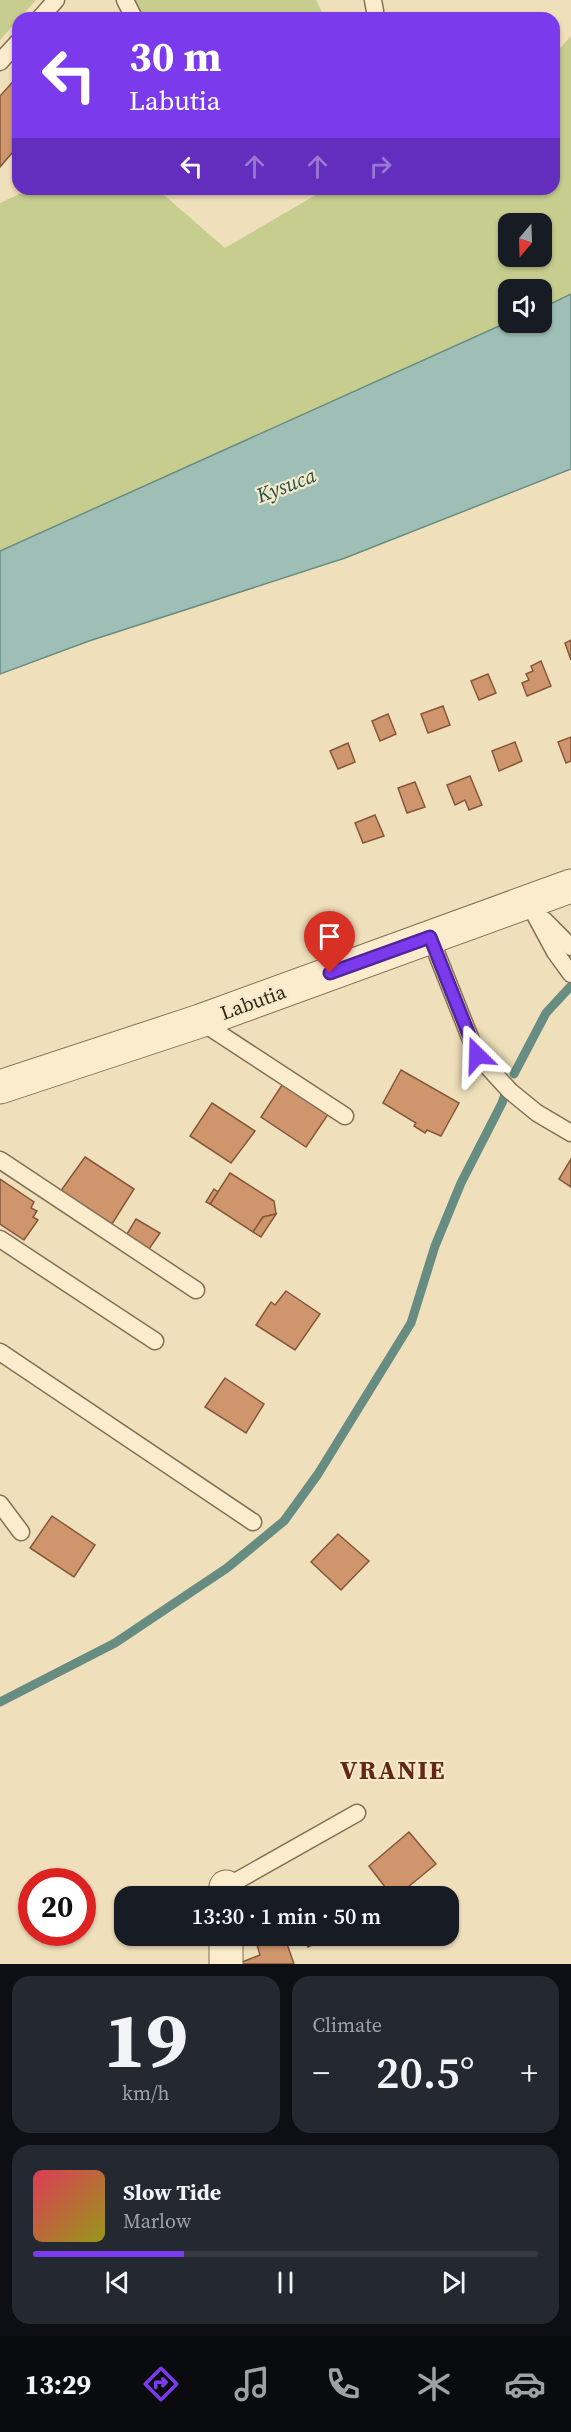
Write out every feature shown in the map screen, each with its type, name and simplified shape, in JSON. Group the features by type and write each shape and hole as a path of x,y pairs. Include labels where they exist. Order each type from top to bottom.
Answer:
{"street":[{"name":"Labutia","path":"0,1087 200,1021 571,886"},
{"path":"226,1946 226,1964"}],"lane":[{"path":"45,12 56,0"},
{"path":"0,62 12,49"},
{"path":"528,902 571,947"},
{"path":"528,902 555,952 571,974"},
{"path":"430,937 477,1055 510,1091 537,1113 571,1133"},
{"path":"200,1021 345,1116"},
{"path":"0,1160 196,1290"},
{"path":"0,1239 154,1341"},
{"path":"0,1352 253,1522"},
{"path":"0,1504 21,1532"},
{"path":"234,1886 357,1813"}],"green space":[{"path":"0,0 36,0 25,12 12,12 12,27 0,40"},
{"path":"132,0 316,0 322,12 138,12"},
{"path":"571,36 571,294 552,303 552,279 498,279 498,327 0,551 0,203 17,195 164,195 225,248 316,195 560,195 560,48"}],"water":[{"name":"Kysuca","path":"571,294 571,469 345,558 89,641 0,674 0,551 498,327 498,333 552,333 552,303"}],"building":[{"path":"12,83 12,153 0,167 0,96"},
{"path":"571,640 571,660 565,643"},
{"path":"541,661 551,686 527,696 522,683 529,680 526,674 533,671 531,666"},
{"path":"488,674 496,693 479,700 471,681"},
{"path":"443,706 450,725 428,733 421,714"},
{"path":"388,714 396,734 380,741 372,721"},
{"path":"571,737 571,761 566,763 558,742"},
{"path":"515,742 522,761 499,771 492,751"},
{"path":"348,743 355,762 338,769 330,751"},
{"path":"470,776 482,805 469,810 465,800 455,805 447,785"},
{"path":"415,782 425,807 407,813 398,788"},
{"path":"375,815 384,836 363,843 355,823"},
{"path":"401,1070 459,1103 441,1136 427,1130 425,1133 414,1126 416,1123 383,1103"},
{"path":"284,1082 329,1113 306,1147 261,1117"},
{"path":"212,1103 255,1131 231,1163 190,1136"},
{"path":"85,1157 134,1189 112,1224 60,1192"},
{"path":"571,1159 571,1187 559,1179"},
{"path":"230,1173 274,1201 276,1214 263,1217 253,1232 210,1204"},
{"path":"0,1179 34,1202 31,1208 37,1211 33,1217 38,1220 24,1240 0,1224"},
{"path":"214,1189 218,1192 210,1204 206,1202"},
{"path":"276,1214 261,1237 253,1232 263,1217"},
{"path":"136,1219 160,1233 149,1249 127,1234"},
{"path":"286,1291 320,1314 295,1350 256,1325 271,1302 275,1305"},
{"path":"225,1378 264,1404 246,1433 205,1407"},
{"path":"52,1516 95,1545 74,1577 30,1548"},
{"path":"338,1534 369,1561 341,1590 311,1562"},
{"path":"409,1832 436,1864 409,1886 384,1886 369,1866"},
{"path":"257,1946 288,1946 294,1964 237,1964 260,1955"}],"waterway":[{"path":"514,1074 546,1013 571,986"},
{"path":"0,1702 115,1643 227,1568 284,1521 318,1474 411,1323 435,1246 461,1183 507,1089"}],"district":[{"name":"VRANIE","path":"393,1770"}],"route":[{"path":"330,973 430,937 477,1055"}]}
